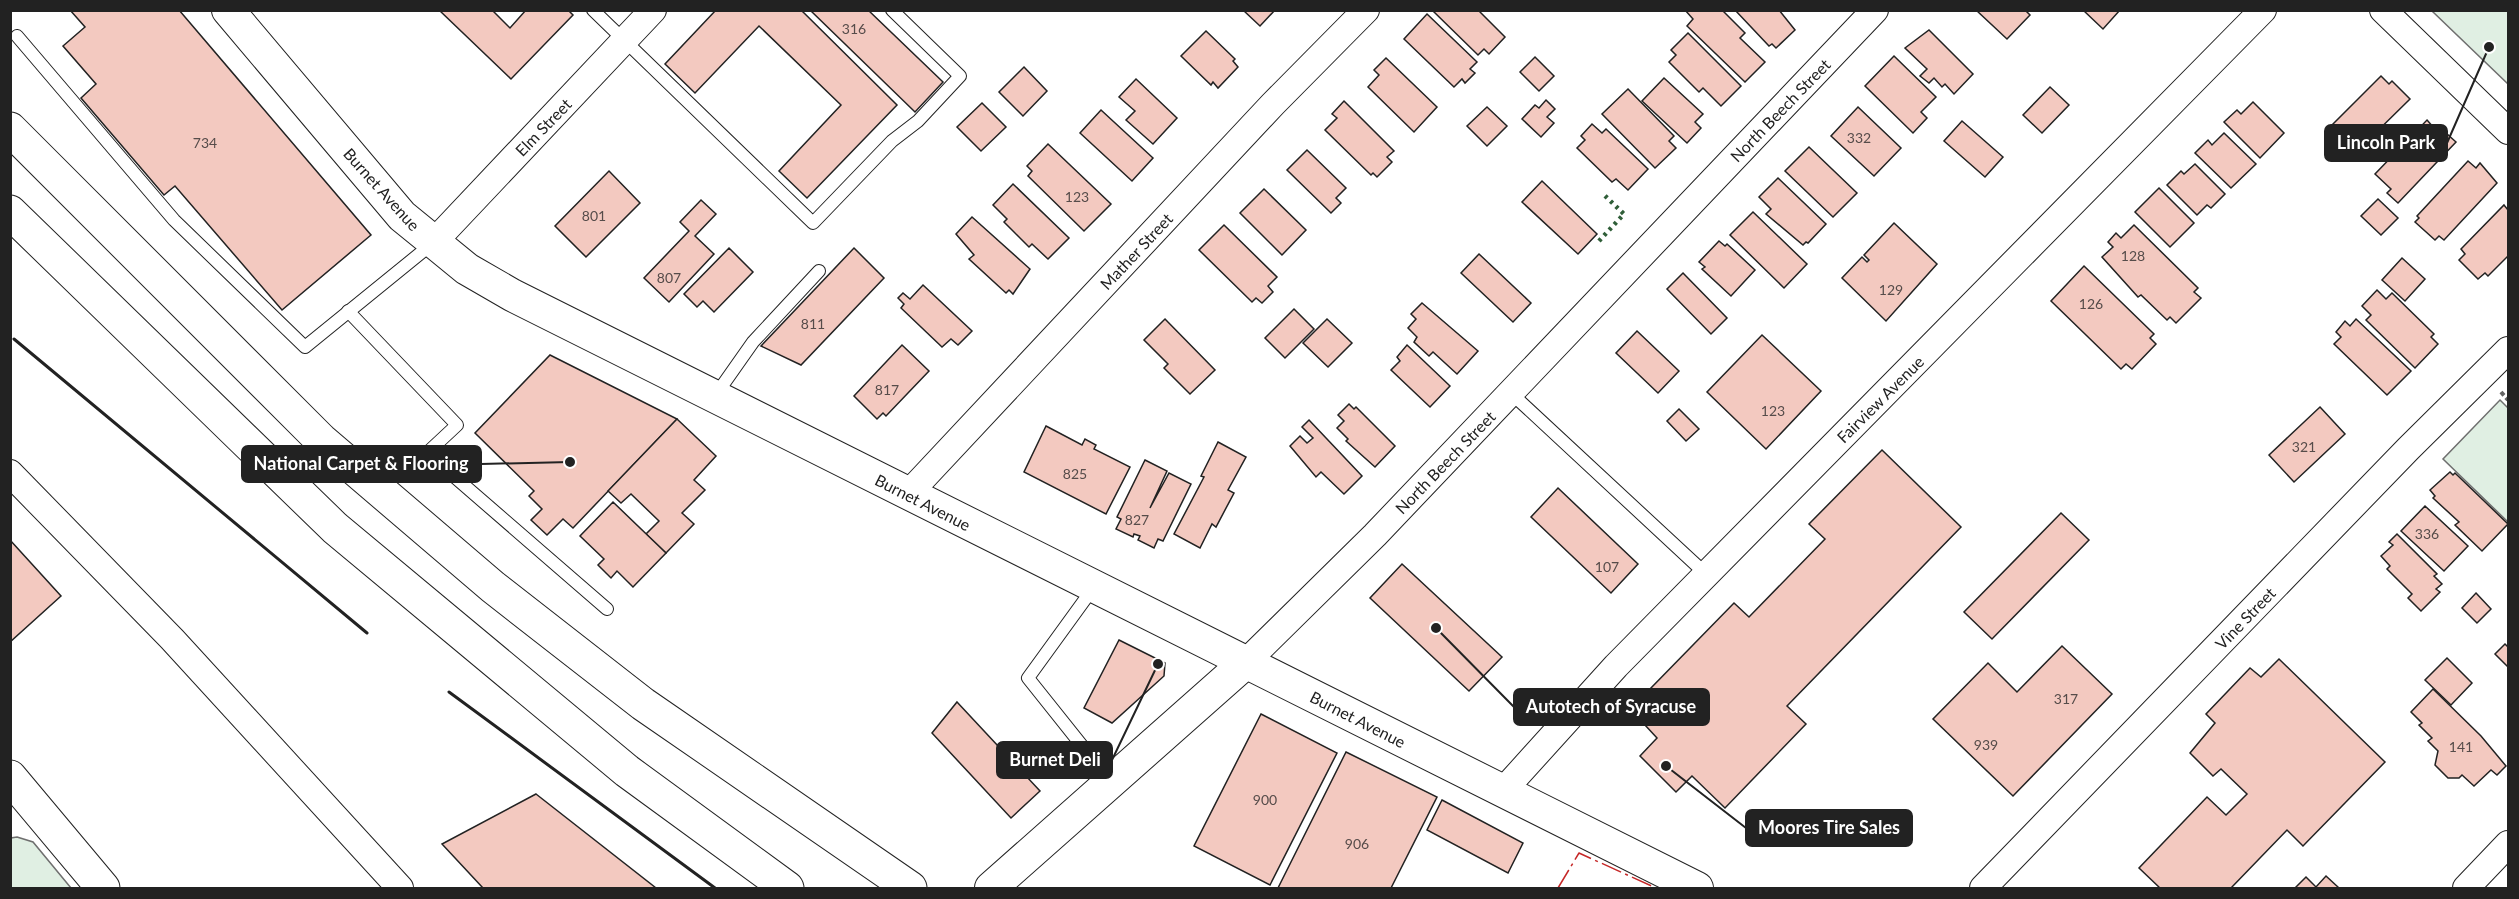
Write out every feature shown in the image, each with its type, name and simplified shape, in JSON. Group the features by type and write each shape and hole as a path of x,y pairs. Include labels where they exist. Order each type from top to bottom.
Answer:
{"main road":[{"path":"11,129 321,440 493,587 643,704 900,883"},
{"path":"10,212 336,528 627,771 787,888"},
{"path":"13,786 103,888"}],"street":[{"name":"Burnet Avenue","path":"228,10 402,216 467,269 512,295 714,397 1697,888"},
{"name":"Elm Street","path":"433,243 653,10"},
{"name":"Mather Street","path":"908,494 1273,104 1366,10"},
{"name":"North Beech Street","path":"991,888 1245,663 1375,535 1875,10"},
{"name":"Fairview Avenue","path":"1503,792 1616,666 2263,10"},
{"path":"2383,10 2508,131"},
{"name":"Vine Street","path":"1983,888 2408,449 2508,350"},
{"path":"10,473 172,639 400,888"},
{"path":"2466,888 2508,844"}],"lane":[{"path":"593,10 813,223 892,141 918,122 960,76 892,10"},
{"path":"17,36 174,220 305,347 433,243"},
{"path":"714,397 753,342 819,271"},
{"path":"348,311 457,425 428,453 607,609"},
{"path":"1510,393 1707,574"},
{"path":"1094,587 1028,678 1111,782"}],"green space":[{"path":"2432,11 2508,11 2508,84"},
{"path":"2500,400 2508,408 2508,522 2443,459"},
{"path":"17,837 33,842 71,888 11,888 11,838"}],"building":[{"path":"70,10 179,10 371,235 282,310 175,186 164,195 81,98 96,84 63,46 85,27"},
{"path":"439,10 492,10 510,28 526,10 568,10 573,15 511,79"},
{"path":"716,10 801,10 897,105 807,198 779,171 841,105 759,26 695,93 665,64"},
{"path":"810,10 868,10 943,82 915,112"},
{"path":"1243,10 1275,10 1260,26"},
{"path":"1432,10 1478,10 1505,37 1489,54 1484,49 1478,55"},
{"path":"1685,10 1722,10 1745,33 1740,38 1765,62 1745,82 1687,26 1693,19"},
{"path":"1735,10 1779,10 1795,30 1776,48 1772,44 1769,46"},
{"path":"1976,10 2025,10 2030,15 2007,39"},
{"path":"2083,10 2120,10 2103,29"},
{"path":"1427,14 1477,62 1470,69 1475,73 1465,83 1462,79 1454,87 1404,39"},
{"path":"1929,30 1973,74 1954,94 1945,84 1942,87 1934,78 1929,83 1920,76 1927,69 1905,48"},
{"path":"1206,31 1235,59 1233,61 1238,67 1218,88 1213,82 1211,85 1181,56"},
{"path":"1688,33 1741,86 1721,106 1703,88 1699,92 1669,62 1676,55 1671,50"},
{"path":"1894,56 1936,97 1921,112 1927,118 1913,133 1865,86"},
{"path":"1535,57 1554,76 1539,91 1520,72"},
{"path":"1386,58 1437,107 1414,132 1368,87 1379,75 1374,70"},
{"path":"1024,67 1047,91 1023,116 999,92"},
{"path":"2381,76 2389,84 2392,81 2410,99 2350,158 2340,148 2344,145 2328,129"},
{"path":"1664,78 1703,114 1695,122 1701,128 1687,143 1642,101"},
{"path":"1136,79 1177,118 1153,144 1126,120 1135,111 1119,97"},
{"path":"2050,87 2069,105 2042,133 2023,115"},
{"path":"1628,89 1674,136 1669,141 1676,148 1655,168 1602,114"},
{"path":"1546,100 1555,109 1547,117 1554,123 1541,137 1522,119 1535,105 1539,108"},
{"path":"1344,101 1394,151 1387,157 1392,162 1377,177 1373,173 1371,175 1325,130 1337,118 1332,114"},
{"path":"2253,102 2284,133 2260,158 2224,122 2237,110 2241,114"},
{"path":"982,103 1006,127 981,151 957,127"},
{"path":"1487,107 1507,126 1487,146 1467,126"},
{"path":"1858,107 1901,148 1874,176 1831,136"},
{"path":"1101,110 1153,158 1132,181 1080,133"},
{"path":"2427,120 2434,128 2437,125 2456,142 2398,203 2387,193 2391,189 2375,174"},
{"path":"1962,121 2003,157 1985,177 1944,141"},
{"path":"1592,124 1602,133 1606,129 1648,169 1628,190 1616,179 1612,182 1577,148 1585,140 1581,136"},
{"path":"2224,133 2256,164 2231,188 2195,153 2208,140 2212,145"},
{"path":"1048,144 1111,204 1084,231 1028,176 1032,171 1027,166"},
{"path":"1809,147 1857,193 1833,217 1785,171"},
{"path":"1307,150 1346,188 1336,198 1341,203 1331,213 1287,170"},
{"path":"2468,161 2476,168 2480,163 2497,183 2444,240 2439,236 2435,240 2415,222 2419,218 2417,216"},
{"path":"2195,164 2225,194 2211,208 2207,205 2197,215 2167,185 2181,171 2184,174"},
{"path":"609,171 640,203 586,257 555,226"},
{"path":"1778,178 1826,224 1808,243 1803,245 1766,214 1771,209 1759,197"},
{"path":"1542,181 1597,234 1578,254 1522,202"},
{"path":"1013,184 1069,238 1048,259 1032,244 1029,247 1004,222 1007,219 993,205"},
{"path":"2159,188 2194,223 2170,247 2135,212"},
{"path":"1264,189 1306,230 1282,255 1240,213"},
{"path":"2378,199 2398,218 2381,235 2361,216"},
{"path":"701,200 716,214 695,236 714,254 669,302 644,278 689,231 680,222"},
{"path":"2504,205 2508,210 2508,256 2488,276 2485,273 2478,279 2459,260 2465,254 2461,249"},
{"path":"1753,212 1807,264 1784,288 1730,235"},
{"path":"972,217 1030,269 1013,294 1009,290 1006,293 969,259 974,255 956,234"},
{"path":"1894,223 1937,264 1886,321 1842,278 1862,257 1867,262 1869,260 1864,255"},
{"path":"1224,225 1277,277 1268,286 1273,292 1262,303 1256,298 1252,302 1199,250"},
{"path":"2134,225 2198,288 2194,292 2201,298 2176,323 2170,317 2167,320 2141,295 2138,297 2102,257 2113,247 2108,242 2116,233 2121,238"},
{"path":"1719,241 1725,246 1727,244 1755,270 1731,296 1702,269 1705,267 1699,262"},
{"path":"729,248 753,272 714,312 703,301 697,307 684,294"},
{"path":"854,248 884,278 801,365 761,346"},
{"path":"1479,254 1531,303 1513,322 1461,273"},
{"path":"2402,258 2425,279 2405,301 2382,280"},
{"path":"2084,266 2154,334 2150,338 2156,344 2132,369 2126,364 2121,369 2051,301"},
{"path":"1683,273 1727,318 1711,334 1667,289"},
{"path":"923,285 972,331 958,345 951,339 942,347 901,308 904,304 898,298 903,293 910,299"},
{"path":"2377,290 2386,299 2392,293 2434,334 2431,337 2438,344 2415,368 2366,320 2371,315 2362,306"},
{"path":"1422,303 1478,351 1457,374 1433,352 1429,356 1414,342 1417,337 1408,328 1416,319 1411,314"},
{"path":"1294,309 1314,329 1285,358 1265,338"},
{"path":"1165,319 1215,370 1190,394 1164,368 1168,364 1144,340"},
{"path":"1327,319 1352,343 1328,367 1303,343"},
{"path":"2356,319 2411,371 2387,395 2334,344 2341,337 2336,332 2345,321 2350,326"},
{"path":"1637,331 1679,371 1658,393 1616,353"},
{"path":"1762,335 1821,391 1766,449 1707,392"},
{"path":"902,345 929,371 886,416 883,413 877,419 854,396"},
{"path":"1407,345 1450,386 1430,407 1391,370 1400,361 1397,357"},
{"path":"550,355 677,419 573,528 563,519 547,535 531,520 542,509 529,496 534,491 475,433"},
{"path":"1349,404 1354,409 1356,407 1395,446 1375,467 1346,441 1348,439 1337,428 1344,421 1338,415"},
{"path":"2320,407 2345,434 2294,482 2269,455"},
{"path":"1679,409 1699,429 1686,441 1667,421"},
{"path":"677,419 716,456 694,480 705,490 682,513 694,524 666,553 646,534 659,521 631,494 621,503 608,491"},
{"path":"1309,420 1362,476 1344,494 1321,472 1316,477 1290,446 1300,436 1307,443 1313,438 1302,427"},
{"path":"1046,426 1082,445 1085,439 1096,445 1094,449 1130,467 1106,514 1024,472"},
{"path":"1218,442 1246,457 1228,490 1234,493 1216,527 1212,524 1200,548 1174,534 1204,477 1201,476"},
{"path":"1882,450 1961,527 1787,706 1806,724 1725,808 1692,776 1676,792 1640,756 1657,738 1645,725 1666,704 1650,689 1734,603 1749,617 1825,539 1809,524"},
{"path":"1145,460 1167,471 1150,508 1169,473 1191,484 1163,541 1158,539 1154,548 1138,540 1140,536 1134,534 1133,537 1116,529 1121,519 1117,517"},
{"path":"2450,472 2453,475 2455,473 2508,524 2482,551 2455,525 2459,522 2433,498 2435,496 2430,490"},
{"path":"1558,488 1638,564 1611,593 1531,517"},
{"path":"613,502 666,553 633,587 617,571 611,578 598,565 604,559 580,536"},
{"path":"2425,506 2468,546 2444,571 2401,531"},
{"path":"2061,513 2089,540 1992,639 1964,612"},
{"path":"2397,534 2437,574 2434,576 2442,584 2436,589 2440,592 2421,611 2408,598 2412,594 2387,569 2390,566 2381,556 2393,545 2389,542"},
{"path":"10,540 61,596 10,642"},
{"path":"1402,564 1502,657 1469,691 1370,598"},
{"path":"2476,593 2491,609 2477,623 2462,608"},
{"path":"1119,640 1165,663 1164,676 1112,723 1084,708"},
{"path":"2505,644 2508,647 2508,667 2495,654"},
{"path":"2062,646 2112,694 2013,796 1933,719 1988,663 2017,692"},
{"path":"2447,658 2472,683 2451,705 2425,680"},
{"path":"2279,659 2385,762 2303,846 2287,830 2231,888 2160,888 2139,868 2207,797 2226,815 2247,794 2221,769 2213,776 2190,753 2215,723 2206,714 2250,668 2261,677"},
{"path":"2433,689 2481,736 2506,766 2497,775 2491,770 2474,786 2462,775 2459,778 2448,778 2435,765 2438,751 2428,741 2432,738 2419,725 2422,723 2411,712"},
{"path":"957,702 1040,791 1011,818 932,733"},
{"path":"1261,714 1337,753 1270,885 1194,846"},
{"path":"1346,752 1437,797 1391,888 1278,888"},
{"path":"536,794 656,888 483,888 442,844"},
{"path":"1442,800 1523,843 1508,873 1427,830"},
{"path":"2326,876 2339,888 2295,888 2306,877 2316,887"}],"hedge":[{"path":"1599,241 1624,214 1602,193"}],"wall":[{"path":"14,339 367,633"},
{"path":"449,692 715,888"}],"power":[{"path":"1558,888 1579,853 1656,888"}],"place":[{"name":"Lincoln Park","path":"2489,47"},
{"name":"National Carpet & Flooring","path":"570,462"},
{"name":"Autotech of Syracuse","path":"1436,628"},
{"name":"Burnet Deli","path":"1158,664"},
{"name":"Moores Tire Sales","path":"1666,766"}]}
